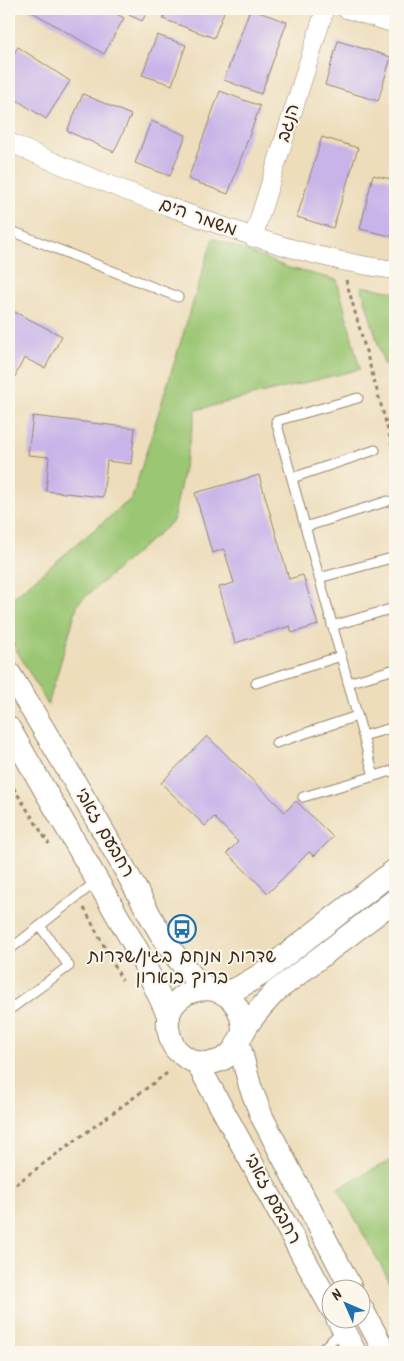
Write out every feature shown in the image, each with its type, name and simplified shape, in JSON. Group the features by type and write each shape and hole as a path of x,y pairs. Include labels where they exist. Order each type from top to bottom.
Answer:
{"street":[{"name":"הנגב","path":"253,238 325,9"},
{"path":"346,9 395,24"},
{"name":"משמר הים","path":"9,142 72,171 253,238 341,261 395,270"},
{"name":"רחבעם זאבי","path":"9,673 64,762 161,933 192,977 214,991"},
{"name":"רחבעם זאבי","path":"9,728 139,952 169,1018"},
{"path":"395,870 260,975 238,988 214,991 192,990 181,997 173,1006 169,1018 171,1041 177,1051 192,1061 209,1064 221,1061 231,1054 259,1008 276,991 395,900"},
{"path":"214,991 238,1006 242,1018 241,1037"},
{"name":"רחבעם זאבי","path":"241,1037 250,1086 262,1117 346,1278"},
{"name":"רחבעם זאבי","path":"192,1061 322,1291"},
{"path":"342,1328 355,1352"},
{"path":"372,1328 385,1352"}],"lane":[{"path":"9,230 178,297"},
{"path":"358,398 276,421 374,776"},
{"path":"292,478 375,450"},
{"path":"305,526 388,501"},
{"path":"319,578 395,557"},
{"path":"332,626 394,608"},
{"path":"256,683 341,656"},
{"path":"348,684 395,669"},
{"path":"276,743 357,716"},
{"path":"363,736 395,727"},
{"path":"303,797 395,770"},
{"path":"9,950 98,880"},
{"path":"9,1010 69,966 40,926"},
{"path":"319,1352 337,1328"}],"path":[{"path":"341,261 395,455"},
{"path":"9,781 53,850"},
{"path":"78,896 122,980"},
{"path":"9,1188 192,1061"}],"green space":[{"path":"213,238 289,268 337,280 360,369 196,410 173,521 78,603 48,705 9,637 9,601 132,498"},
{"path":"361,286 395,292 395,362 384,364"},
{"path":"395,1158 395,1291 338,1188"}],"building":[{"path":"27,9 108,9 124,18 104,54"},
{"path":"132,9 149,9 142,21 129,15"},
{"path":"167,9 225,9 214,38 163,19"},
{"path":"250,9 287,22 261,94 224,80"},
{"path":"157,35 186,45 172,85 142,75"},
{"path":"338,41 391,57 378,101 325,85"},
{"path":"18,47 70,81 46,119 9,95 9,61"},
{"path":"220,91 260,106 228,194 188,179"},
{"path":"83,94 131,115 114,152 67,131"},
{"path":"151,121 186,135 170,176 135,163"},
{"path":"322,137 358,148 333,228 297,217"},
{"path":"373,175 395,180 395,237 360,229"},
{"path":"9,309 62,336 45,368 24,358 9,389"},
{"path":"33,416 135,428 131,464 107,461 103,497 46,491 49,457 28,455"},
{"path":"259,475 289,579 303,575 318,625 292,633 290,626 235,643 219,587 234,583 224,549 212,553 195,493"},
{"path":"207,736 285,812 296,801 333,837 314,856 309,852 268,893 227,853 238,842 214,817 205,826 161,783"}],"place":[{"name":"שדרות מנחם בגין/שדרות ברוך בוארון","path":"182,929"}]}
